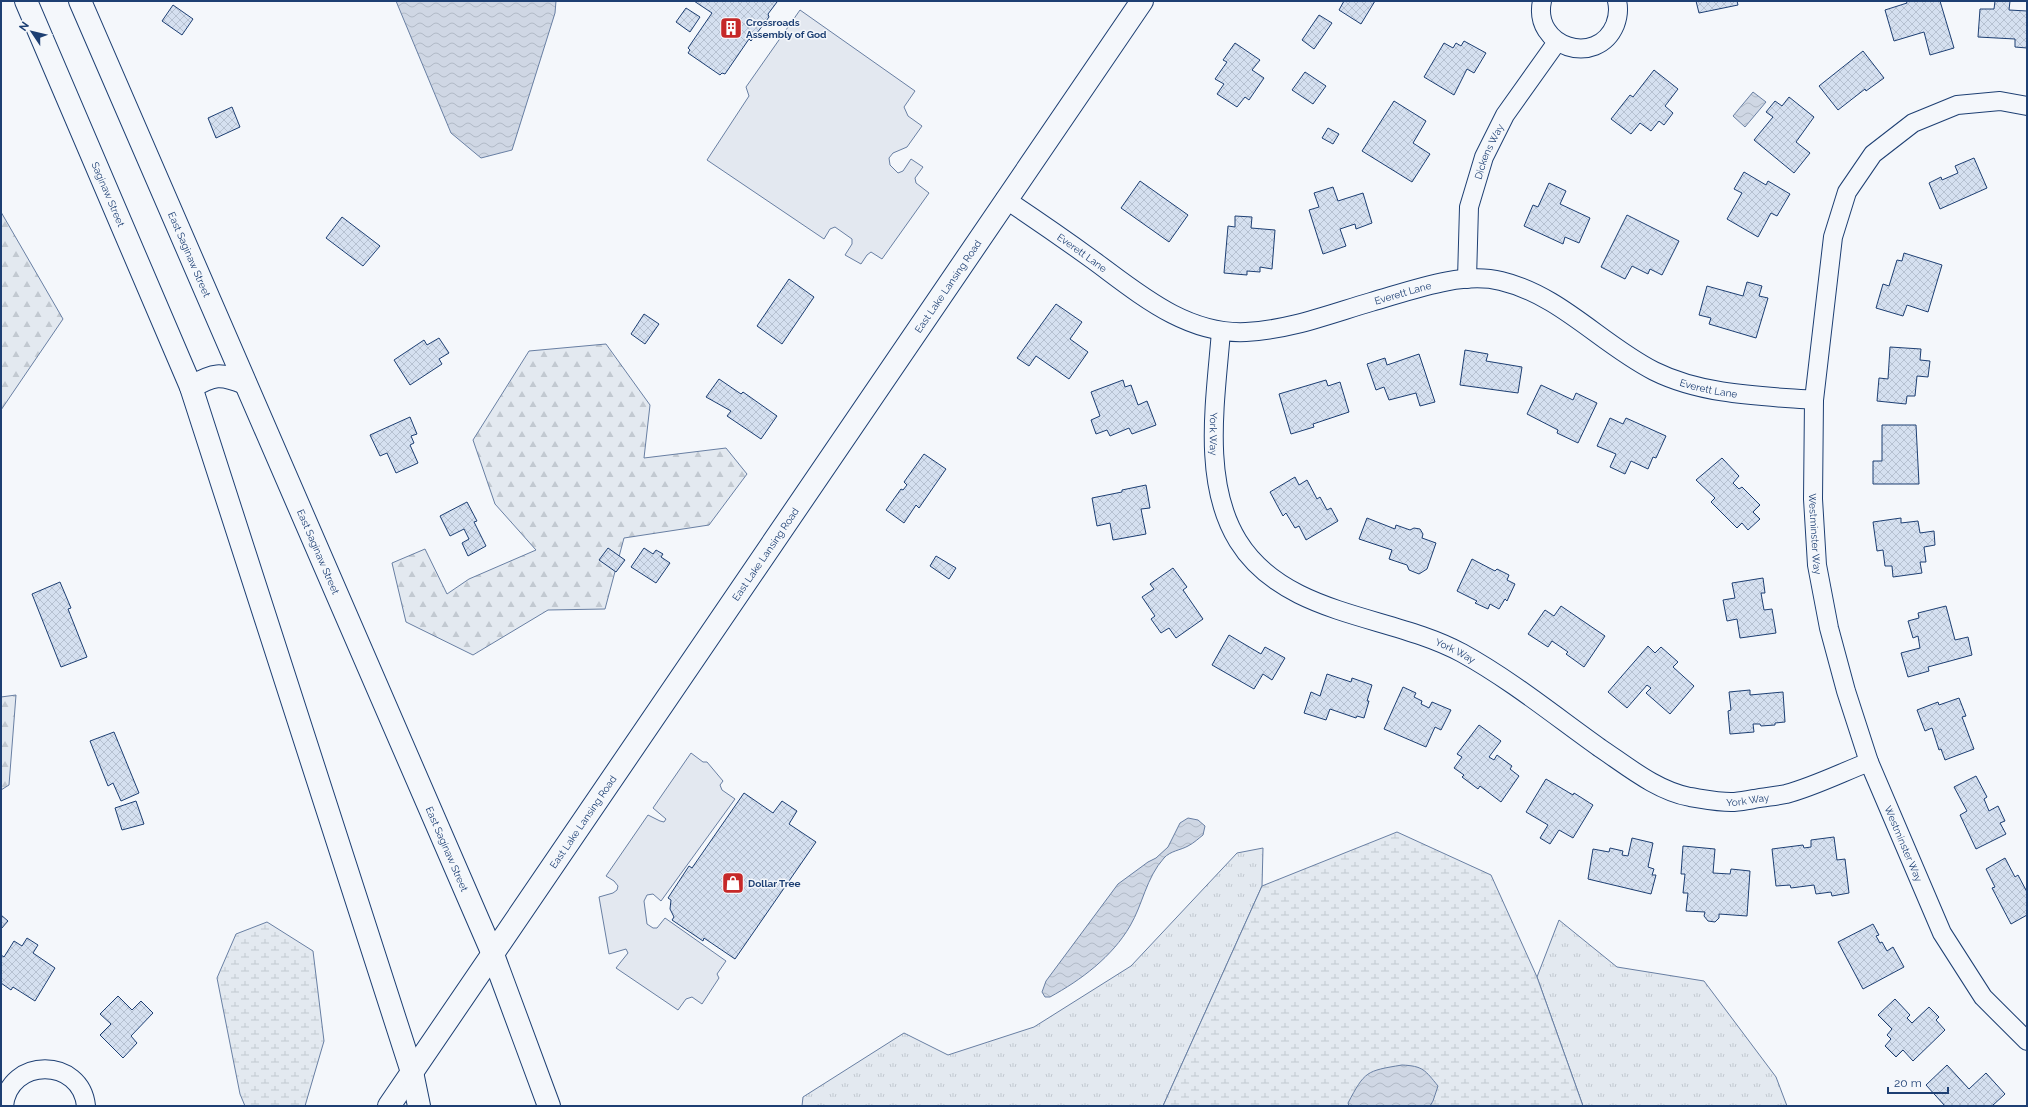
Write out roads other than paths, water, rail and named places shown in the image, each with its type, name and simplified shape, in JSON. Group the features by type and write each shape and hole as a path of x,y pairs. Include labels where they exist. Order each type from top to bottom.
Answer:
{"main road":[{"name":"Saginaw Street","path":"26,1 191,386"},
{"name":"East Saginaw Street","path":"80,1 492,952 549,1106"},
{"name":"East Lake Lansing Road","path":"389,1106 492,952 1005,199 1142,1"},
{"path":"245,383 222,376 209,376 191,386 412,1072 419,1106"}],"street":[{"path":"1542,1 1540,9 1542,22 1548,33 1557,42 1569,48 1581,49 1594,46 1604,40 1612,30 1617,19 1617,1"},
{"name":"Dickens Way","path":"1467,279 1469,207 1484,157 1505,115 1557,42"},
{"name":"Westminster Way","path":"2027,106 2000,101 1957,106 1912,123 1872,154 1847,192 1833,237 1814,400 1813,499 1817,565 1829,628 1846,690 1869,762 1942,933 1984,997 2027,1042"},
{"name":"Everett Lane","path":"1005,199 1144,297 1171,314 1196,325 1220,331 1245,332 1279,329 1424,286 1467,279 1500,280 1532,291 1561,308 1620,350 1653,371 1683,382 1717,390 1814,400"},
{"name":"York Way","path":"1220,331 1213,454 1216,486 1225,515 1238,541 1255,562 1279,583 1315,602 1429,637 1462,653 1495,673 1623,764 1654,783 1687,796 1731,802 1787,794 1869,762"},
{"path":"4,1106 6,1082 33,1070 46,1068 59,1071 71,1078 80,1088 86,1106"}],"water":[{"path":"396,1 556,1 555,13 512,150 481,158 451,133"},
{"path":"1753,92 1766,102 1745,127 1733,116"},
{"path":"1188,818 1198,820 1205,826 1203,835 1190,845 1169,854 1164,858 1153,874 1134,918 1123,937 1095,967 1050,997 1045,997 1042,992 1046,981 1118,884 1148,862 1156,858 1168,847 1180,823"},
{"path":"1402,1065 1415,1066 1423,1070 1438,1086 1430,1106 1349,1106 1348,1103 1354,1092 1363,1078 1368,1074 1381,1069"}],"place":[{"name":"Crossroads Assembly of God","path":"731,28"},
{"name":"Dollar Tree","path":"733,883"}]}
